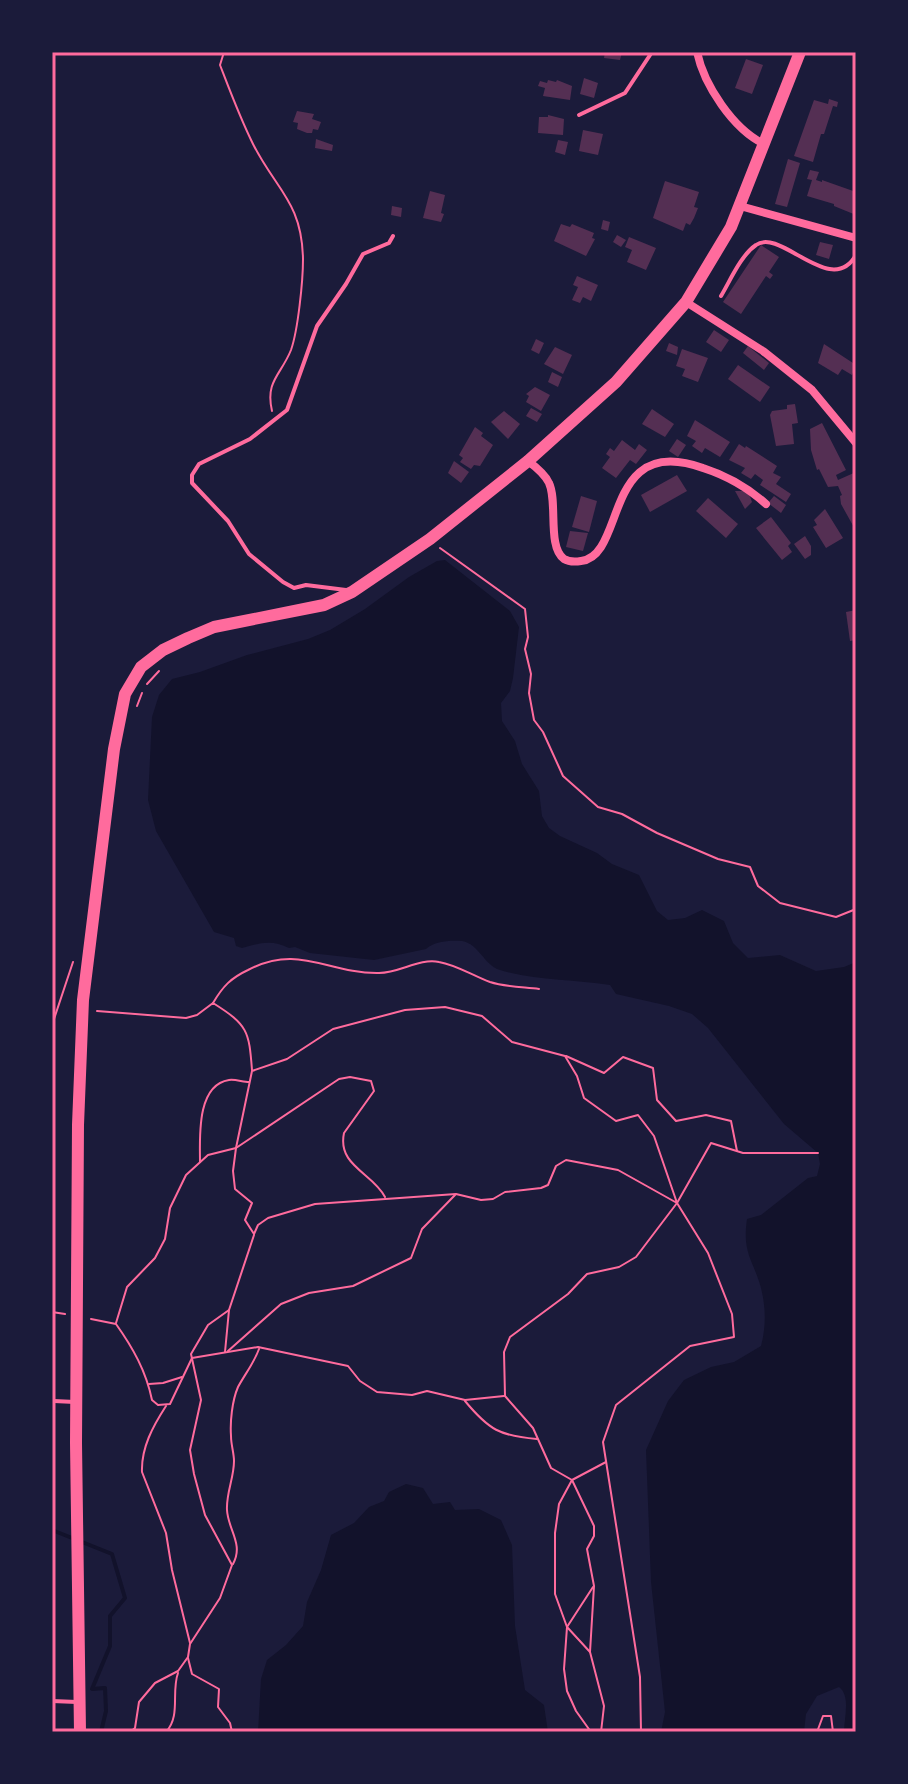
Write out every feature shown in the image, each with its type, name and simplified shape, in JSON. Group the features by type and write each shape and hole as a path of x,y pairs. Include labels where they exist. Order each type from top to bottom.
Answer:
{"main road":[{"path":"80,1732 78,1125 83,1000 118,721 125,694 141,667 163,650 214,627 324,605 352,592 430,539 528,461 616,382 686,302 740,206 800,52"}],"street":[{"path":"697,52 703,73 723,107 764,144"},
{"path":"740,206 856,238"},
{"path":"686,302 763,351 812,390 856,443"},
{"path":"528,461 548,480 554,506 557,550 561,557 573,562 586,561 597,554 626,489 639,473 657,464 683,463 725,475 766,504"}],"lane":[{"path":"579,115 625,93 652,52"},
{"path":"352,592 339,588 288,586 249,554 228,521 192,483 192,475 199,464 250,439 274,422 290,404 317,326 356,264 369,250 389,243 393,236"},
{"path":"721,296 747,254 758,243 778,244 816,266 847,266 856,255"},
{"path":"54,1401 77,1402"},
{"path":"52,1701 79,1702"}],"path":[{"path":"224,52 220,65 253,145 291,203 301,229 303,262 291,349 268,394 274,422"},
{"path":"430,539 525,609 528,637 525,649 531,674 529,693 534,720 543,732 563,776 572,781 577,789 598,807 622,814 718,859 750,867 758,886 780,903 836,917 856,909"},
{"path":"135,711 145,687 159,670"},
{"path":"52,1025 71,965 90,942"},
{"path":"83,1000 93,1010 186,1018 197,1015 213,1003 224,985 234,977 278,957 357,972 379,973 398,972 425,961 434,961 491,982 539,989"},
{"path":"213,1003 228,1012 249,1034 252,1071 233,1171 235,1189 252,1203 245,1220 254,1234"},
{"path":"252,1071 287,1059 333,1029 405,1010 445,1007 482,1016 512,1042 565,1056 604,1073 623,1057 653,1068 657,1100 676,1121 706,1115 731,1121 737,1152"},
{"path":"565,1056 577,1076 584,1098 616,1121 638,1115 654,1136 677,1203 708,1253 732,1314 734,1337 690,1346 616,1405 603,1442 640,1677 641,1732"},
{"path":"116,1324 127,1287 155,1258 165,1239 170,1208 186,1175 208,1155 236,1148 339,1079 350,1077 371,1081 374,1091 344,1133 342,1141 348,1160 380,1188 385,1197"},
{"path":"200,1163 203,1106 222,1083 229,1080 250,1082"},
{"path":"601,1732 604,1706 590,1652 594,1586 587,1549 594,1536 594,1526 572,1480 551,1468 533,1428 505,1396 504,1352 510,1337 568,1294 587,1274 619,1267 636,1257 677,1203 711,1143 737,1152 818,1153"},
{"path":"225,1353 229,1310 254,1234 258,1225 268,1218 315,1204 385,1197 456,1194 481,1200 493,1199 505,1192 548,1185 556,1166 566,1160 618,1170 677,1203"},
{"path":"225,1353 281,1304 309,1293 353,1286 411,1258 422,1229 456,1194"},
{"path":"229,1310 208,1325 191,1354 201,1400 190,1450 205,1515 232,1565"},
{"path":"79,1316 116,1324 133,1348 152,1400 166,1406"},
{"path":"192,1358 260,1348 348,1366 360,1381 377,1392 412,1395 427,1391 465,1400 505,1396"},
{"path":"190,1644 220,1598 237,1555 226,1500 235,1463 230,1434 239,1387 260,1348"},
{"path":"192,1358 170,1404 151,1432 141,1462 142,1472 166,1533 190,1644 188,1657 192,1674 219,1689 218,1707 230,1723 232,1732"},
{"path":"148,1384 183,1377"},
{"path":"465,1400 483,1423 494,1431 538,1439"},
{"path":"590,1652 567,1627 555,1594 559,1504 572,1480 606,1462"},
{"path":"591,1732 567,1691 564,1669 567,1627 594,1586"},
{"path":"166,1732 175,1716 174,1684 178,1671 188,1657"},
{"path":"130,1732 135,1728 137,1709 143,1695 155,1683 178,1671"},
{"path":"817,1732 826,1715 831,1716 833,1732"}],"shaded area":[{"path":"445,560 510,611 519,627 510,691 501,703 502,721 515,741 522,764 539,791 542,816 549,828 612,864 639,875 657,911 668,920 685,918 702,910 724,921 733,943 748,958 780,955 816,971 856,962 856,1732 844,1732 846,1702 839,1687 817,1696 806,1714 804,1732 661,1732 665,1712 651,1582 646,1450 668,1401 684,1380 711,1367 734,1362 761,1346 765,1325 764,1303 747,1249 747,1219 761,1215 808,1178 817,1176 820,1164 818,1153 784,1124 708,1028 692,1014 616,994 610,985 500,970 473,946 462,941 443,942 426,949 374,960 310,953 271,943 242,948 236,946 234,938 214,932 156,831 148,800 152,717 159,695 172,679 330,630 409,577 437,561"},
{"path":"406,1484 423,1488 433,1504 450,1502 455,1510 479,1509 501,1520 512,1545 515,1626 525,1690 544,1705 548,1732 258,1732 261,1679 267,1660 303,1626 307,1602 331,1535 354,1523 369,1507 384,1501 389,1492"}],"building":[{"path":"605,52 622,52 620,60 604,58"},
{"path":"746,59 763,65 752,94 735,88"},
{"path":"584,78 598,83 594,98 580,94"},
{"path":"548,80 572,86 570,100 543,96 545,88 538,86 540,81 547,83"},
{"path":"829,99 838,102 837,107 833,106 813,162 794,156 814,100 828,104"},
{"path":"297,111 314,114 312,119 321,122 318,130 307,133 297,129 298,123 293,122"},
{"path":"548,115 564,119 563,135 538,133 539,117"},
{"path":"583,130 603,134 598,155 579,151"},
{"path":"316,139 333,145 332,151 315,148"},
{"path":"558,140 568,142 565,155 555,152"},
{"path":"788,159 800,163 787,207 775,204"},
{"path":"810,170 819,172 816,180 856,192 856,215 807,196 812,180 807,179"},
{"path":"665,181 699,192 694,218 690,225 686,223 683,231 653,218"},
{"path":"430,191 445,195 441,222 423,218"},
{"path":"392,206 402,208 401,217 391,215"},
{"path":"603,220 610,222 608,231 601,229"},
{"path":"561,224 570,227 572,224 594,233 592,238 595,239 586,256 554,241"},
{"path":"617,235 626,240 621,247 613,242"},
{"path":"629,237 656,248 646,270 627,262 632,250 625,247"},
{"path":"820,242 833,245 829,259 816,255"},
{"path":"761,245 779,257 769,272 773,275 770,279 766,276 741,314 723,302"},
{"path":"577,276 598,285 591,301 583,297 580,303 572,300 578,287 573,285"},
{"path":"714,330 729,340 721,352 706,342"},
{"path":"536,339 544,343 539,354 531,350"},
{"path":"669,343 678,347 677,355 666,351"},
{"path":"824,344 856,365 852,375 842,369 838,375 818,363"},
{"path":"748,346 769,363 764,370 743,353"},
{"path":"555,347 572,355 563,374 544,364"},
{"path":"682,349 708,358 698,382 682,376 685,369 676,366"},
{"path":"738,365 770,387 760,402 728,379"},
{"path":"552,372 562,377 558,387 548,382"},
{"path":"535,387 550,395 541,411 526,402 529,396 526,394"},
{"path":"795,404 798,423 792,424 794,444 776,446 770,415 772,411 787,409 787,405"},
{"path":"531,408 542,414 537,422 526,416"},
{"path":"652,409 674,424 665,437 642,424"},
{"path":"504,411 520,424 508,439 491,422"},
{"path":"695,420 730,442 720,457 705,448 702,453 692,446 696,441 687,436"},
{"path":"822,423 846,470 836,475 838,480 856,472 856,531 841,504 842,495 838,486 828,487 817,470 811,450 810,429"},
{"path":"475,427 493,445 480,466 474,465 471,469 460,462 463,458 459,455"},
{"path":"677,439 686,445 678,457 669,451"},
{"path":"622,440 635,450 639,444 647,450 636,464 630,460 616,478 602,468 610,457 606,454 610,448 614,451"},
{"path":"739,444 777,466 773,473 781,477 776,484 791,494 786,502 760,485 763,480 755,474 751,479 741,473 745,468 729,460"},
{"path":"454,461 469,472 461,483 448,473"},
{"path":"677,475 687,491 650,512 641,495"},
{"path":"735,491 748,491 752,502 745,509"},
{"path":"581,496 597,501 589,532 572,527"},
{"path":"774,496 786,505 781,513 768,503"},
{"path":"708,498 738,524 726,538 696,511"},
{"path":"825,509 843,538 826,548 813,527 817,525 814,520"},
{"path":"771,517 791,543 788,546 792,552 782,560 756,528"},
{"path":"570,531 588,533 583,551 566,547"},
{"path":"805,536 811,546 811,555 805,559 794,544"},
{"path":"856,610 856,640 850,641 846,612"}],"waterway":[{"path":"52,1530 112,1554 125,1598 110,1616 110,1646 92,1689 105,1688 106,1711 101,1732"}]}
